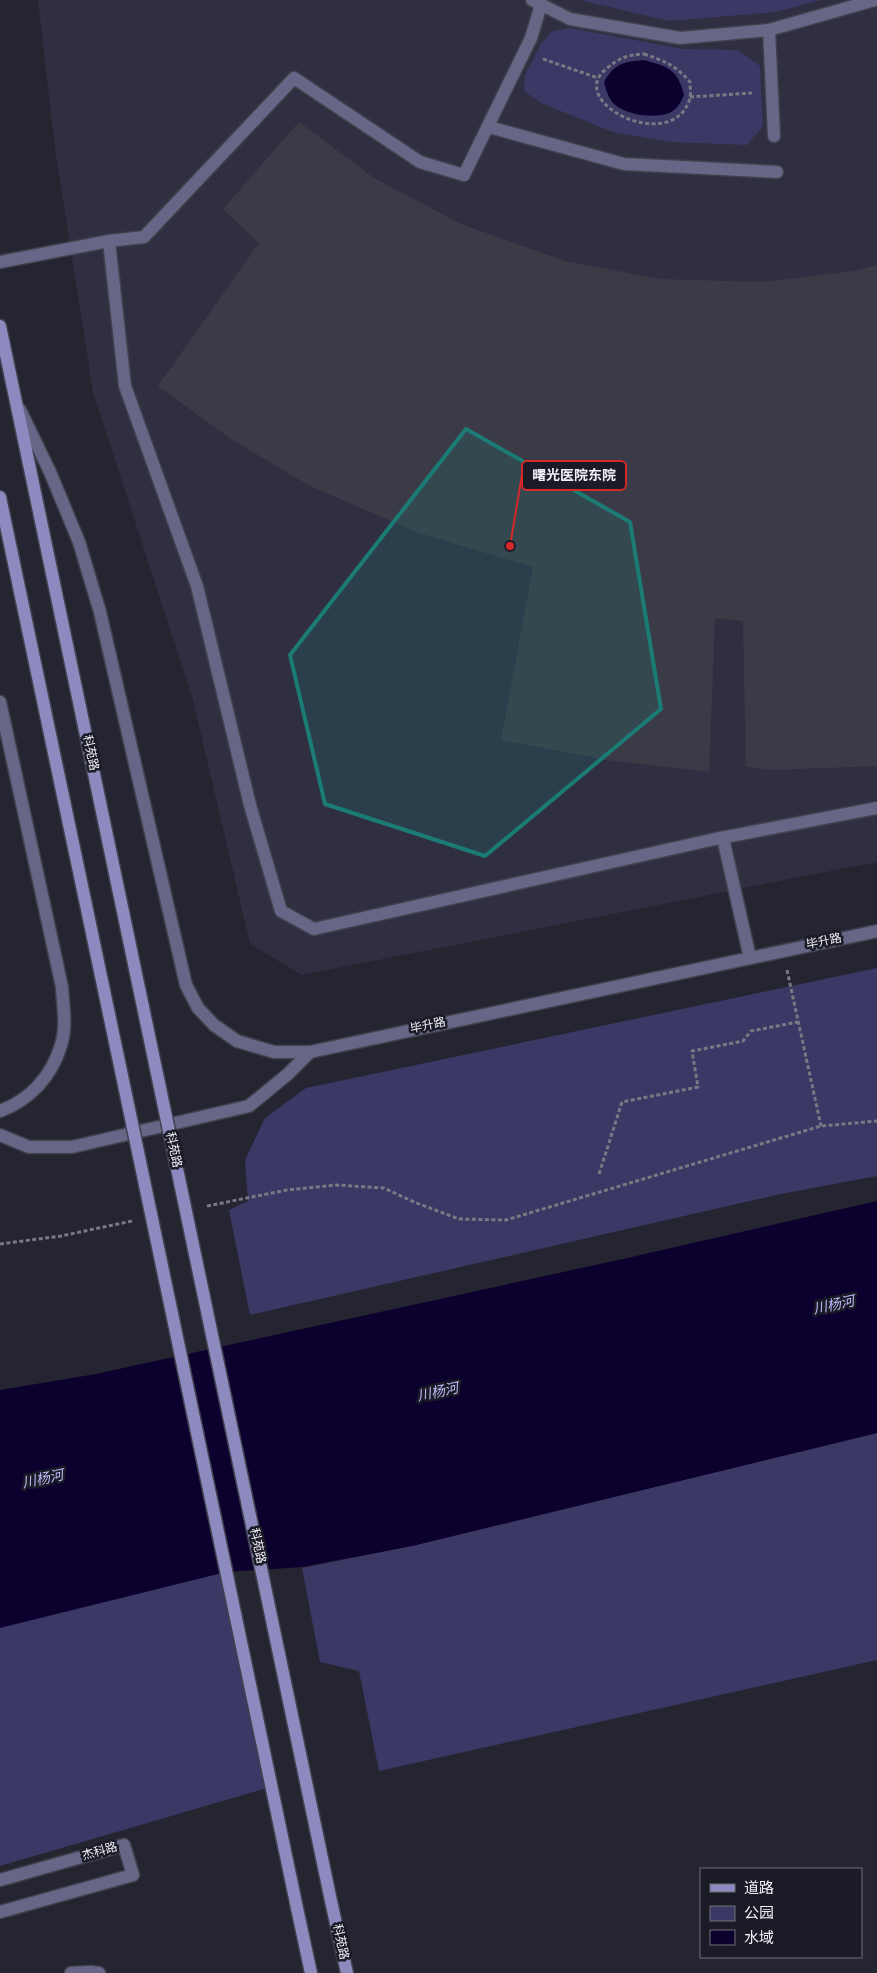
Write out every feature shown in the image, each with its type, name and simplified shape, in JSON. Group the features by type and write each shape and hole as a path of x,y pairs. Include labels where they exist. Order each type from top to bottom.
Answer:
{"street":[{"path":"0,262 109,241 144,237 294,78 420,162 464,175 524,51 537,2 570,19 680,38 770,30 875,0"},
{"path":"770,30 774,136"},
{"path":"488,127 624,164 777,172"},
{"path":"109,241 125,386 197,586 250,805 281,911 314,930 723,838 877,808"},
{"name":"科苑路","path":"0,326 347,1973"},
{"name":"毕升路","path":"16,401 50,472 79,542 100,612 186,985 198,1008 214,1025 237,1041 274,1052 310,1052 877,931"},
{"path":"0,497 311,1973"},
{"path":"0,702 62,987 64,1017 62,1044 51,1068 37,1090 14,1106 0,1111"},
{"path":"723,838 750,958"},
{"path":"0,1135 30,1147 72,1147 249,1106 288,1074 310,1052"},
{"name":"杰科路","path":"0,1880 124,1846 133,1875 0,1912"},
{"path":"70,1973 99,1973"}],"path":[{"path":"524,51 598,78"},
{"path":"644,54 667,62 680,72 690,82 690,97 684,109 672,120 652,123 630,121 615,114 604,103 597,90 598,78 602,72 626,55 644,54"},
{"path":"690,97 772,92"},
{"path":"782,951 821,1126"},
{"path":"599,1174 622,1102 698,1087 692,1051 743,1041 751,1031 798,1022"},
{"path":"202,1207 287,1190 345,1186 384,1188 459,1219 506,1220 821,1126 877,1121"},
{"path":"0,1244 61,1236 136,1220"}],"highlighted area":[{"path":"466,429 630,522 661,709 485,856 325,804 290,655"}],"shaded area":[{"path":"38,0 877,0 877,862 302,975 250,944 193,700 93,392 55,149"}],"green space":[{"path":"580,0 820,0 776,12 669,21"},
{"path":"570,28 683,49 738,50 760,66 763,126 747,145 672,142 613,132 541,103 524,91 525,75 541,44 553,31"},
{"path":"877,968 877,1176 781,1194 250,1315 229,1210 248,1201 245,1160 265,1118 306,1088"},
{"path":"877,1433 877,1660 379,1771 359,1671 320,1662 302,1568 412,1546"},
{"path":"226,1572 271,1787 0,1866 0,1625"}],"water":[{"path":"643,60 659,64 670,70 675,74 682,86 684,95 672,112 656,116 632,113 613,103 606,91 604,82 615,68 625,63"},
{"name":"川杨河","path":"877,1201 877,1433 412,1546 302,1567 226,1572 0,1628 0,1390 96,1374 623,1259"}],"building":[{"path":"299,122 374,178 461,224 565,261 660,279 761,282 854,271 877,265 877,766 769,770 746,766 743,621 715,618 709,772 606,760 501,740 533,567 419,533 310,486 231,439 158,386 259,243 223,209"}],"place":[{"name":"曙光医院东院","path":"510,546"}]}
